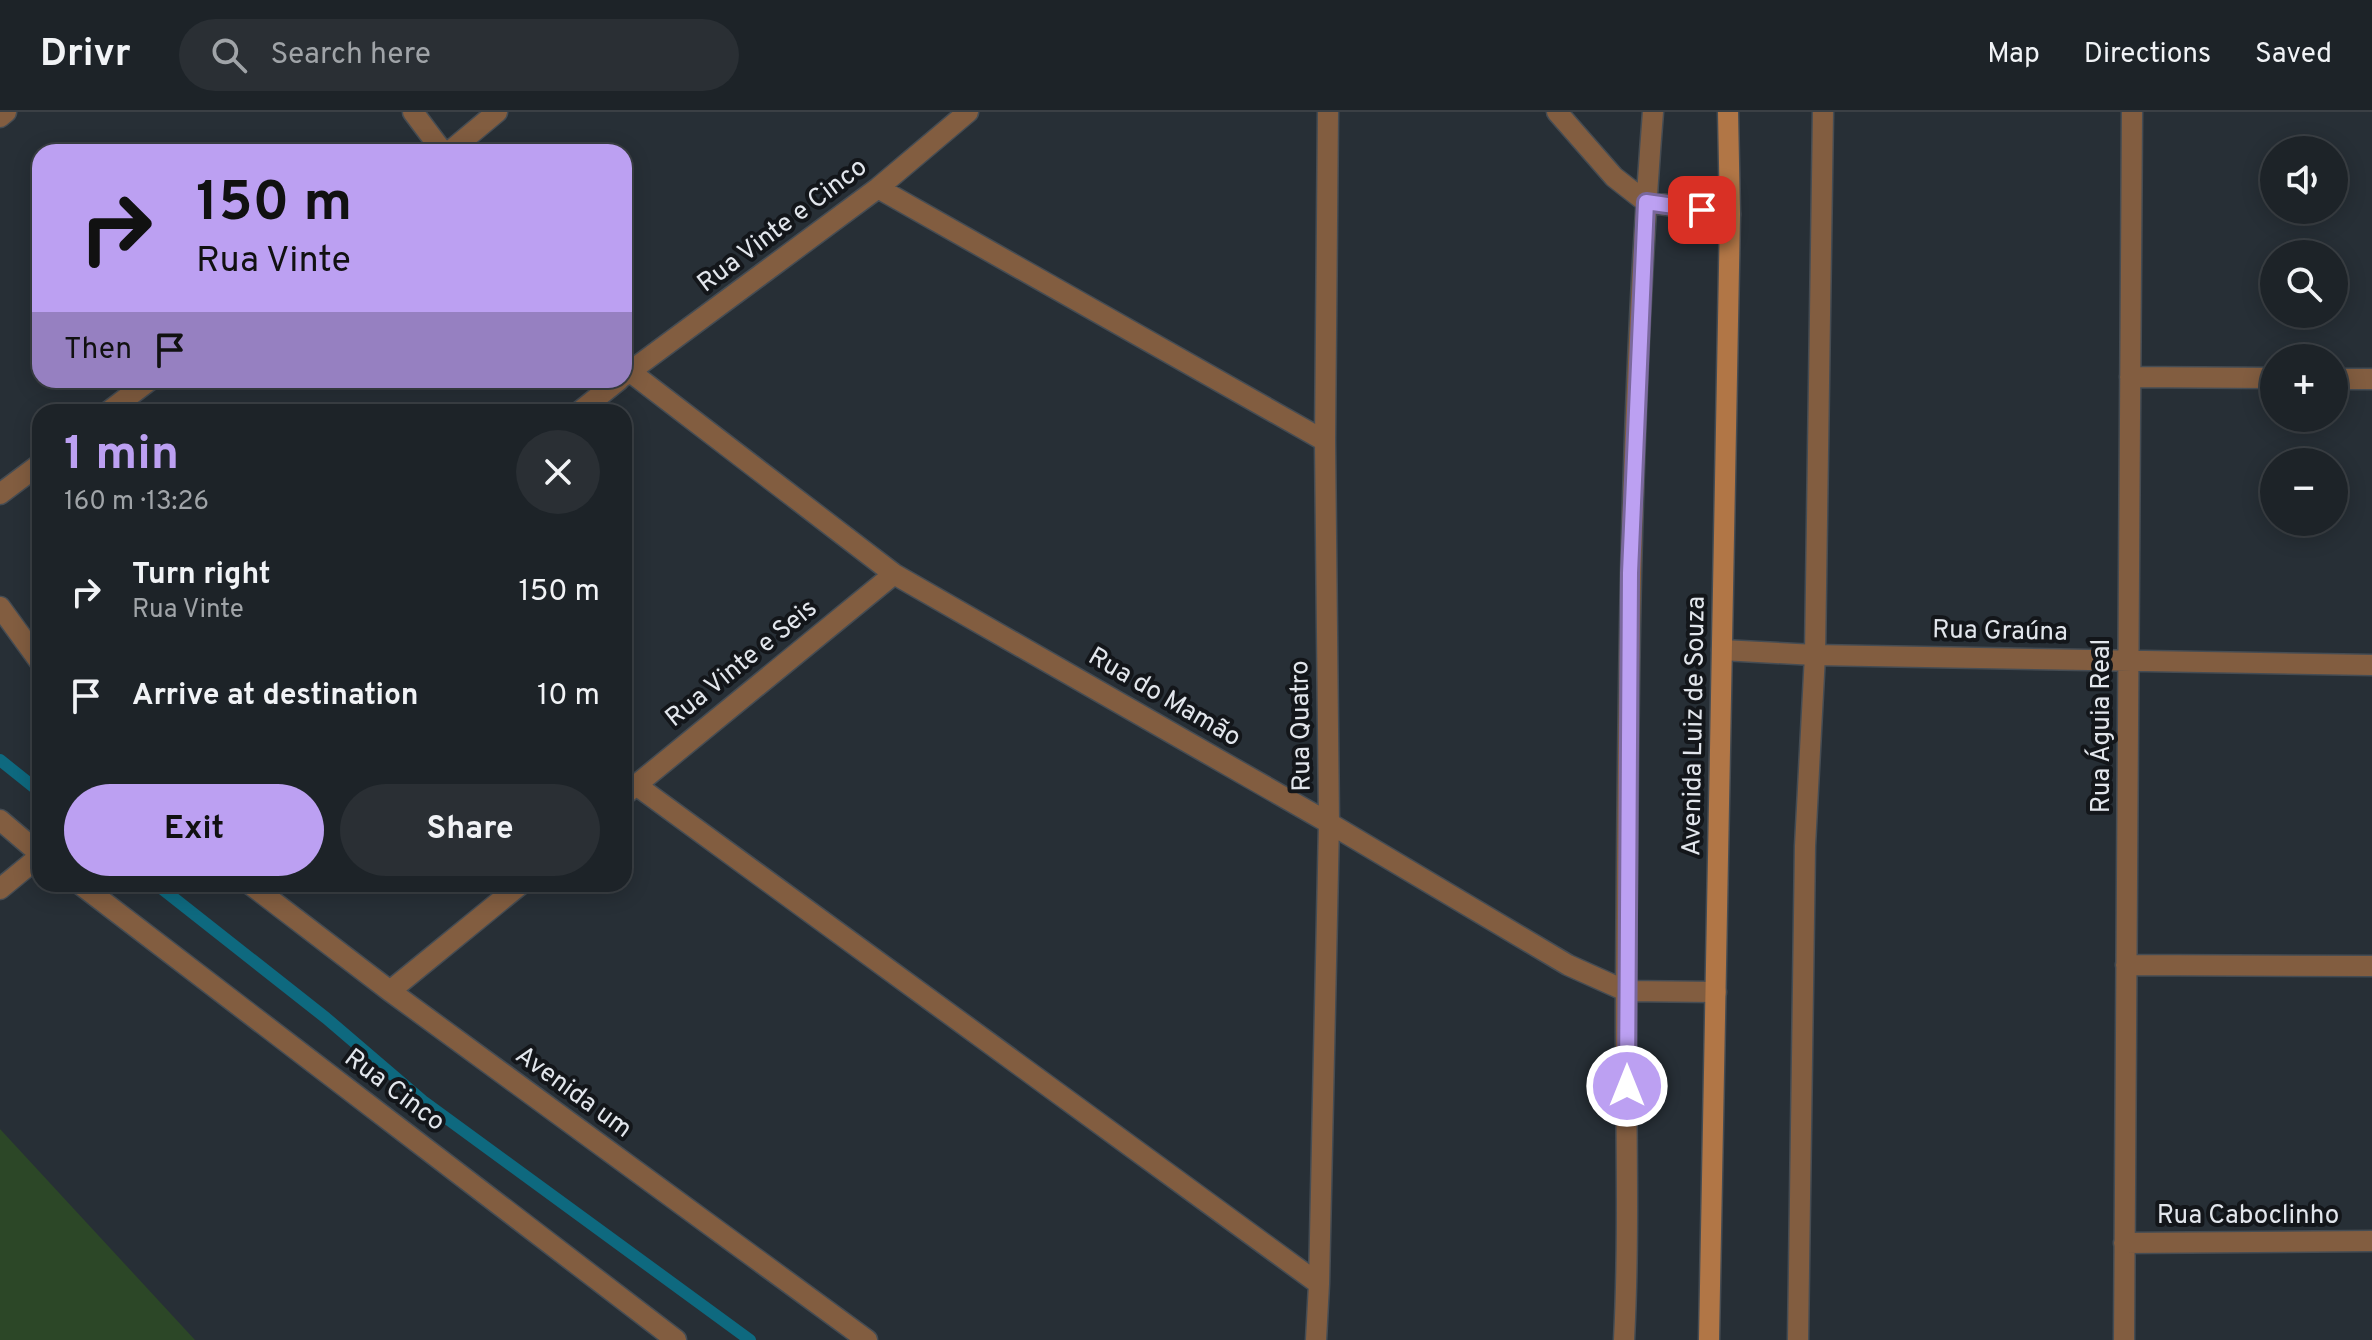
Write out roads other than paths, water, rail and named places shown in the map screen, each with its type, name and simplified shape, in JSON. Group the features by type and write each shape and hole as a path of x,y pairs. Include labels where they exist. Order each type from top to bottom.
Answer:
{"main road":[{"name":"Avenida Luiz de Souza","path":"1709,1340 1730,214 1728,112"}],"street":[{"path":"0,117 6,112"},
{"path":"413,112 439,144"},
{"path":"456,144 497,112"},
{"name":"Rua Vinte e Cinco","path":"632,368 878,188 968,112"},
{"name":"Rua Quatro","path":"1316,1340 1329,823 1325,441 1328,112"},
{"path":"1557,112 1614,177 1646,202 1730,214"},
{"path":"1624,1340 1628,1275 1626,991 1630,573 1646,202 1653,112"},
{"path":"1798,1340 1805,846 1815,655 1823,112"},
{"name":"Rua Águia Real","path":"2124,1340 2132,112"},
{"path":"878,188 1325,441"},
{"path":"2130,377 2260,378"},
{"path":"2348,379 2372,379"},
{"name":"Rua do Mamão","path":"632,380 894,574 1329,823 1568,965 1626,991 1716,992"},
{"path":"118,404 140,388"},
{"name":"Rua Vinte e Cinco","path":"588,404 607,388"},
{"path":"0,494 32,470"},
{"name":"Rua Vinte e Seis","path":"632,788 894,574"},
{"path":"0,607 32,651"},
{"name":"Rua Graúna","path":"1722,650 1815,655 2372,665"},
{"path":"632,791 1319,1284"},
{"path":"0,820 32,848"},
{"path":"0,889 32,862"},
{"name":"Rua Cinco","path":"90,892 676,1340"},
{"name":"Avenida um","path":"260,892 390,991 867,1340"},
{"path":"390,991 511,892"},
{"path":"2126,965 2372,966"},
{"name":"Rua Caboclinho","path":"2124,1243 2372,1241"}],"waterway":[{"path":"0,760 32,786"},
{"path":"166,892 326,1018 423,1101 750,1340"}]}
